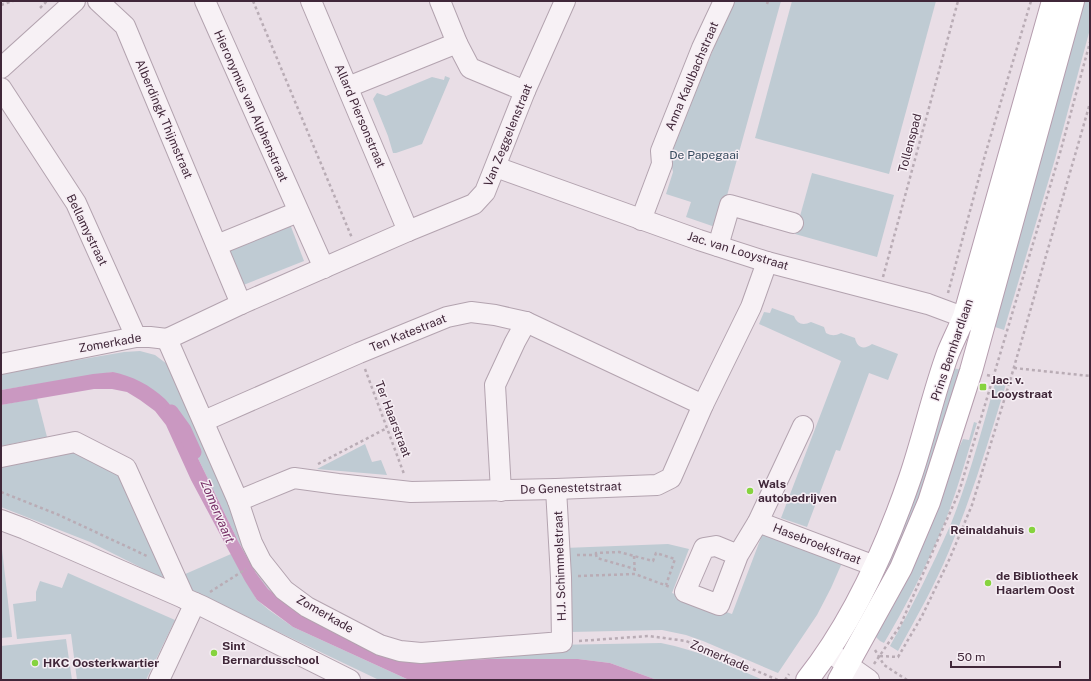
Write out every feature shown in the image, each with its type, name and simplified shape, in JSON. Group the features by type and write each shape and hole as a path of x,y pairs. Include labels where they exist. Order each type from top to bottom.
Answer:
{"main road":[{"name":"Prins Bernhardlaan","path":"843,673 901,568 929,502 968,378 974,321 1052,1"},
{"name":"Prins Bernhardlaan","path":"807,680 843,628 875,566 910,477 948,354 974,321 1073,1"}],"street":[{"path":"1,68 74,1"},
{"name":"Alberdingk Thijmstraat","path":"98,1 125,26 217,245"},
{"name":"Hieronymus van Alphenstraat","path":"205,1 298,212"},
{"name":"Allard Piersonstraat","path":"311,1 408,231"},
{"path":"440,1 457,43 470,68 525,91"},
{"name":"Van Zeggelenstraat","path":"167,339 241,304 408,231 474,204 485,192 525,91 565,1"},
{"name":"Anna Kaulbachstraat","path":"641,220 662,164 661,151 702,48 724,1"},
{"path":"348,87 457,43"},
{"name":"Bellamystraat","path":"1,88 76,203 136,337"},
{"name":"Jac. van Looystraat","path":"496,167 641,220 767,262 928,304 974,321"},
{"path":"718,246 730,205 793,223"},
{"path":"241,304 217,245 298,212 324,268"},
{"name":"De Genestetstraat","path":"294,478 411,492 500,491 657,485 671,478 703,405 751,307 767,262"},
{"name":"Ten Katestraat","path":"204,421 359,353 447,317 471,312 496,315 526,322 703,405"},
{"path":"500,491 495,386 512,347 526,322"},
{"name":"Zomerkade","path":"1,364 136,337 167,339 238,501 252,543 261,561 284,590 307,607 380,645 400,651 421,653 562,642"},
{"name":"Hasebroekstraat","path":"685,592 719,605 738,555 758,522 803,426"},
{"path":"1,458 75,442 126,468 170,567 194,603"},
{"path":"238,501 294,478"},
{"name":"H.J. Schimmelstraat","path":"556,489 561,577 562,642"},
{"path":"1,520 25,529 194,603 350,680"},
{"name":"Hasebroekstraat","path":"758,522 875,566"},
{"path":"685,592 704,548 716,546 738,555"},
{"path":"160,680 194,603"},
{"path":"828,651 843,673 869,680"}],"path":[{"path":"1,5 13,1"},
{"path":"253,1 358,253"},
{"name":"Tollenspad","path":"880,291 958,1"},
{"name":"Prins Bernhardlaan","path":"943,310 985,155 1031,1"},
{"path":"879,656 900,626 959,492 1060,153 1090,42"},
{"path":"879,656 898,657 922,616 972,505 1014,368 1090,103"},
{"name":"Ter Haarstraat","path":"359,353 411,492"},
{"path":"1014,368 1090,376"},
{"path":"993,376 1010,381"},
{"path":"294,478 387,428"},
{"path":"1,492 59,514 170,567"},
{"path":"560,554 596,555 596,553 619,552 653,561 656,553 675,559 666,585"},
{"path":"596,555 597,558 635,569"},
{"path":"634,556 635,574"},
{"path":"561,577 635,574 685,592"},
{"path":"194,603 234,576"},
{"name":"Zomerkade","path":"562,642 649,636 686,641 778,680"},
{"path":"879,656 884,665 908,680"}],"green space":[{"name":"De Papegaai","path":"734,1 781,1 718,228 686,217 691,202 666,194 673,172 669,153"},
{"path":"792,1 936,1 889,174 755,138"},
{"path":"1084,1 1090,1 1090,29 1055,159 1004,330 992,326"},
{"path":"445,76 450,78 422,144 393,153 388,136 373,99 377,93 386,96 432,77 444,80"},
{"path":"812,173 894,195 877,257 795,234"},
{"path":"290,224 304,261 241,286 227,251"},
{"path":"772,308 794,316 801,324 811,322 824,327 826,333 830,335 841,333 855,338 857,344 861,347 866,347 872,344 898,354 888,380 869,373 840,451 836,450 807,527 781,518 841,361 759,324 764,312 770,313"},
{"path":"140,351 155,355 167,364 184,396 254,556 379,648 661,643 701,654 763,680 657,680 610,663 578,659 489,659 421,662 344,637 298,613 268,589 256,573 238,541 178,417 113,372 1,390 1,373 124,352"},
{"path":"953,368 962,370 909,530 860,626"},
{"path":"996,380 1006,384 973,489 938,576 898,651 890,646 922,587 950,526 969,472"},
{"path":"37,398 47,437 1,446 1,405"},
{"path":"974,422 977,423 945,522 920,577 884,643 874,635 963,439 969,440"},
{"path":"365,444 372,462 381,460 387,475 317,469"},
{"path":"75,449 119,472 170,582 90,542 1,507 1,465"},
{"path":"765,527 845,556 817,615 778,673 703,641 686,635 662,630 570,632 564,548 668,544 689,549 672,593 732,614"},
{"path":"2,549 12,637 1,638 1,550"},
{"path":"231,554 257,600 293,627 409,680 379,680 189,589 183,575"},
{"path":"68,573 175,620 146,680 77,680 71,634 17,639 13,604 36,601 36,592 40,581 62,588"},
{"name":"HKC Oosterkwartier","path":"66,639 72,680 1,680 1,646"}],"water":[{"path":"113,372 127,376 147,385 169,403 178,417 238,541 256,573 268,589 298,613 344,637 421,662 489,659 578,659 610,663 657,680 409,680 293,627 257,600 245,581 191,480 166,425 155,411 127,392 112,389 94,389 1,405 1,390"}],"waterway":[{"name":"Zomervaart","path":"171,412 184,430 194,452"}],"place":[{"name":"Jac. v. Looystraat","path":"983,387"},
{"name":"Wals autobedrijven","path":"750,491"},
{"name":"Reinaldahuis","path":"1032,530"},
{"name":"de Bibliotheek Haarlem Oost","path":"988,583"},
{"name":"Sint Bernardusschool","path":"214,653"},
{"name":"HKC Oosterkwartier","path":"35,663"}]}
